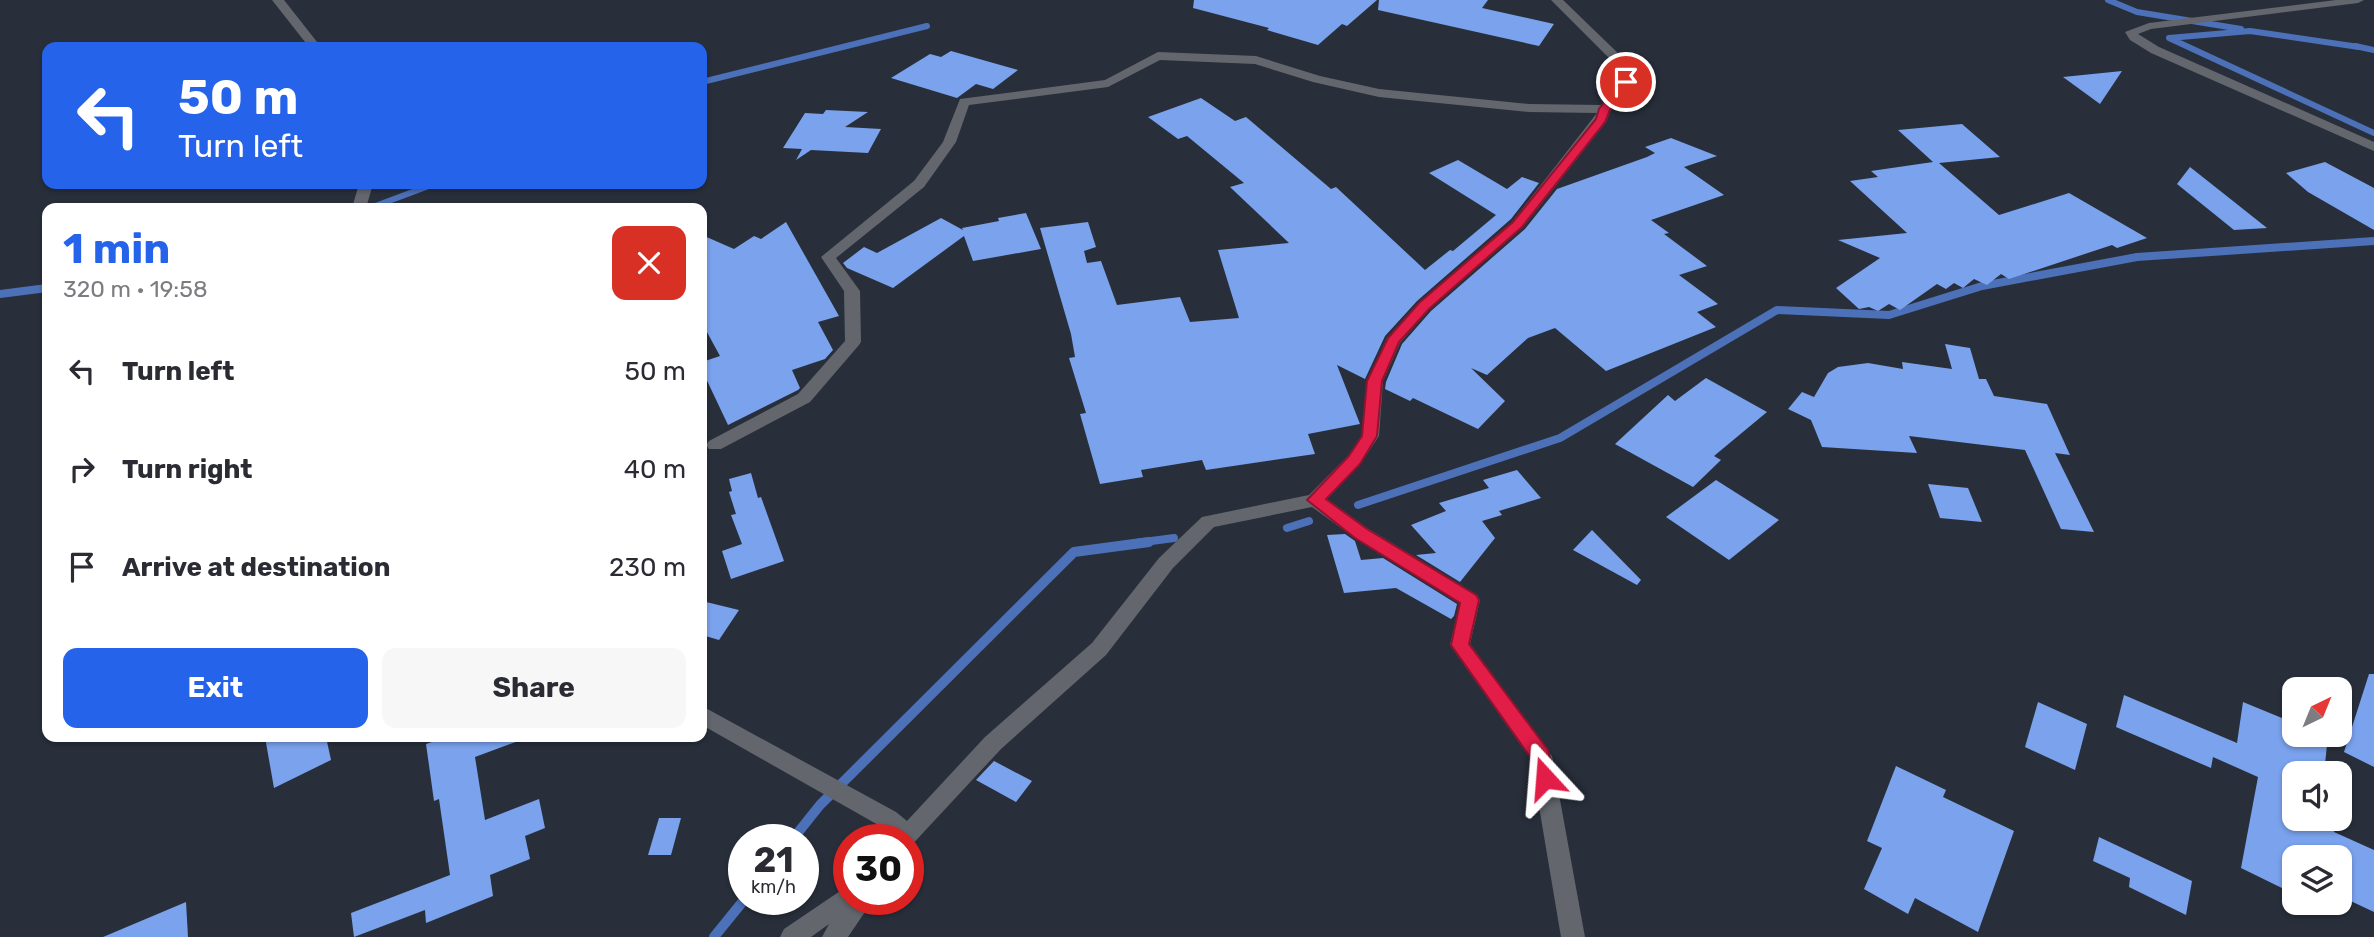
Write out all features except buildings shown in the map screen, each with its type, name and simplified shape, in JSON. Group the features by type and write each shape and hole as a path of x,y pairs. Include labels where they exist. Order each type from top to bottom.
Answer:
{"street":[{"path":"278,0 311,42"},
{"path":"918,824 993,743 1099,649 1166,563 1208,522 1315,500 1354,460 1370,436 1375,381 1393,341 1424,306 1518,224 1601,119 1605,109 1626,82 1619,61 1605,44 1557,0"},
{"path":"2358,0 2149,26 2131,32 2134,38 2374,147"},
{"path":"715,445 804,398 853,342 852,291 828,257 919,184 949,142 964,102 1108,83 1158,56 1256,60 1317,79 1379,93 1529,107 1605,109"},
{"path":"1315,500 1361,533 1470,600 1460,645 1541,755 1573,937"},
{"path":"707,718 888,819 892,824"},
{"path":"792,937 833,908"},
{"path":"834,937 850,915"}],"waterway":[{"path":"2108,0 2137,12 2241,29"},
{"path":"707,81 927,26"},
{"path":"2359,47 2250,31 2169,38 2374,133"},
{"path":"2355,46 2374,50"},
{"path":"383,203 421,189"},
{"path":"1358,505 1560,438 1777,310 1889,315 1982,286 2137,257 2374,241"},
{"path":"0,294 42,289"},
{"path":"1287,528 1309,521"},
{"path":"1136,543 1174,538"},
{"path":"805,824 820,805 1074,552 1149,542"},
{"path":"714,937 732,915"}],"route":[{"path":"1545,778 1541,755 1460,645 1470,600 1361,533 1315,500 1354,460 1370,436 1375,381 1393,341 1424,306 1518,224 1601,119 1605,109 1626,82"}]}
